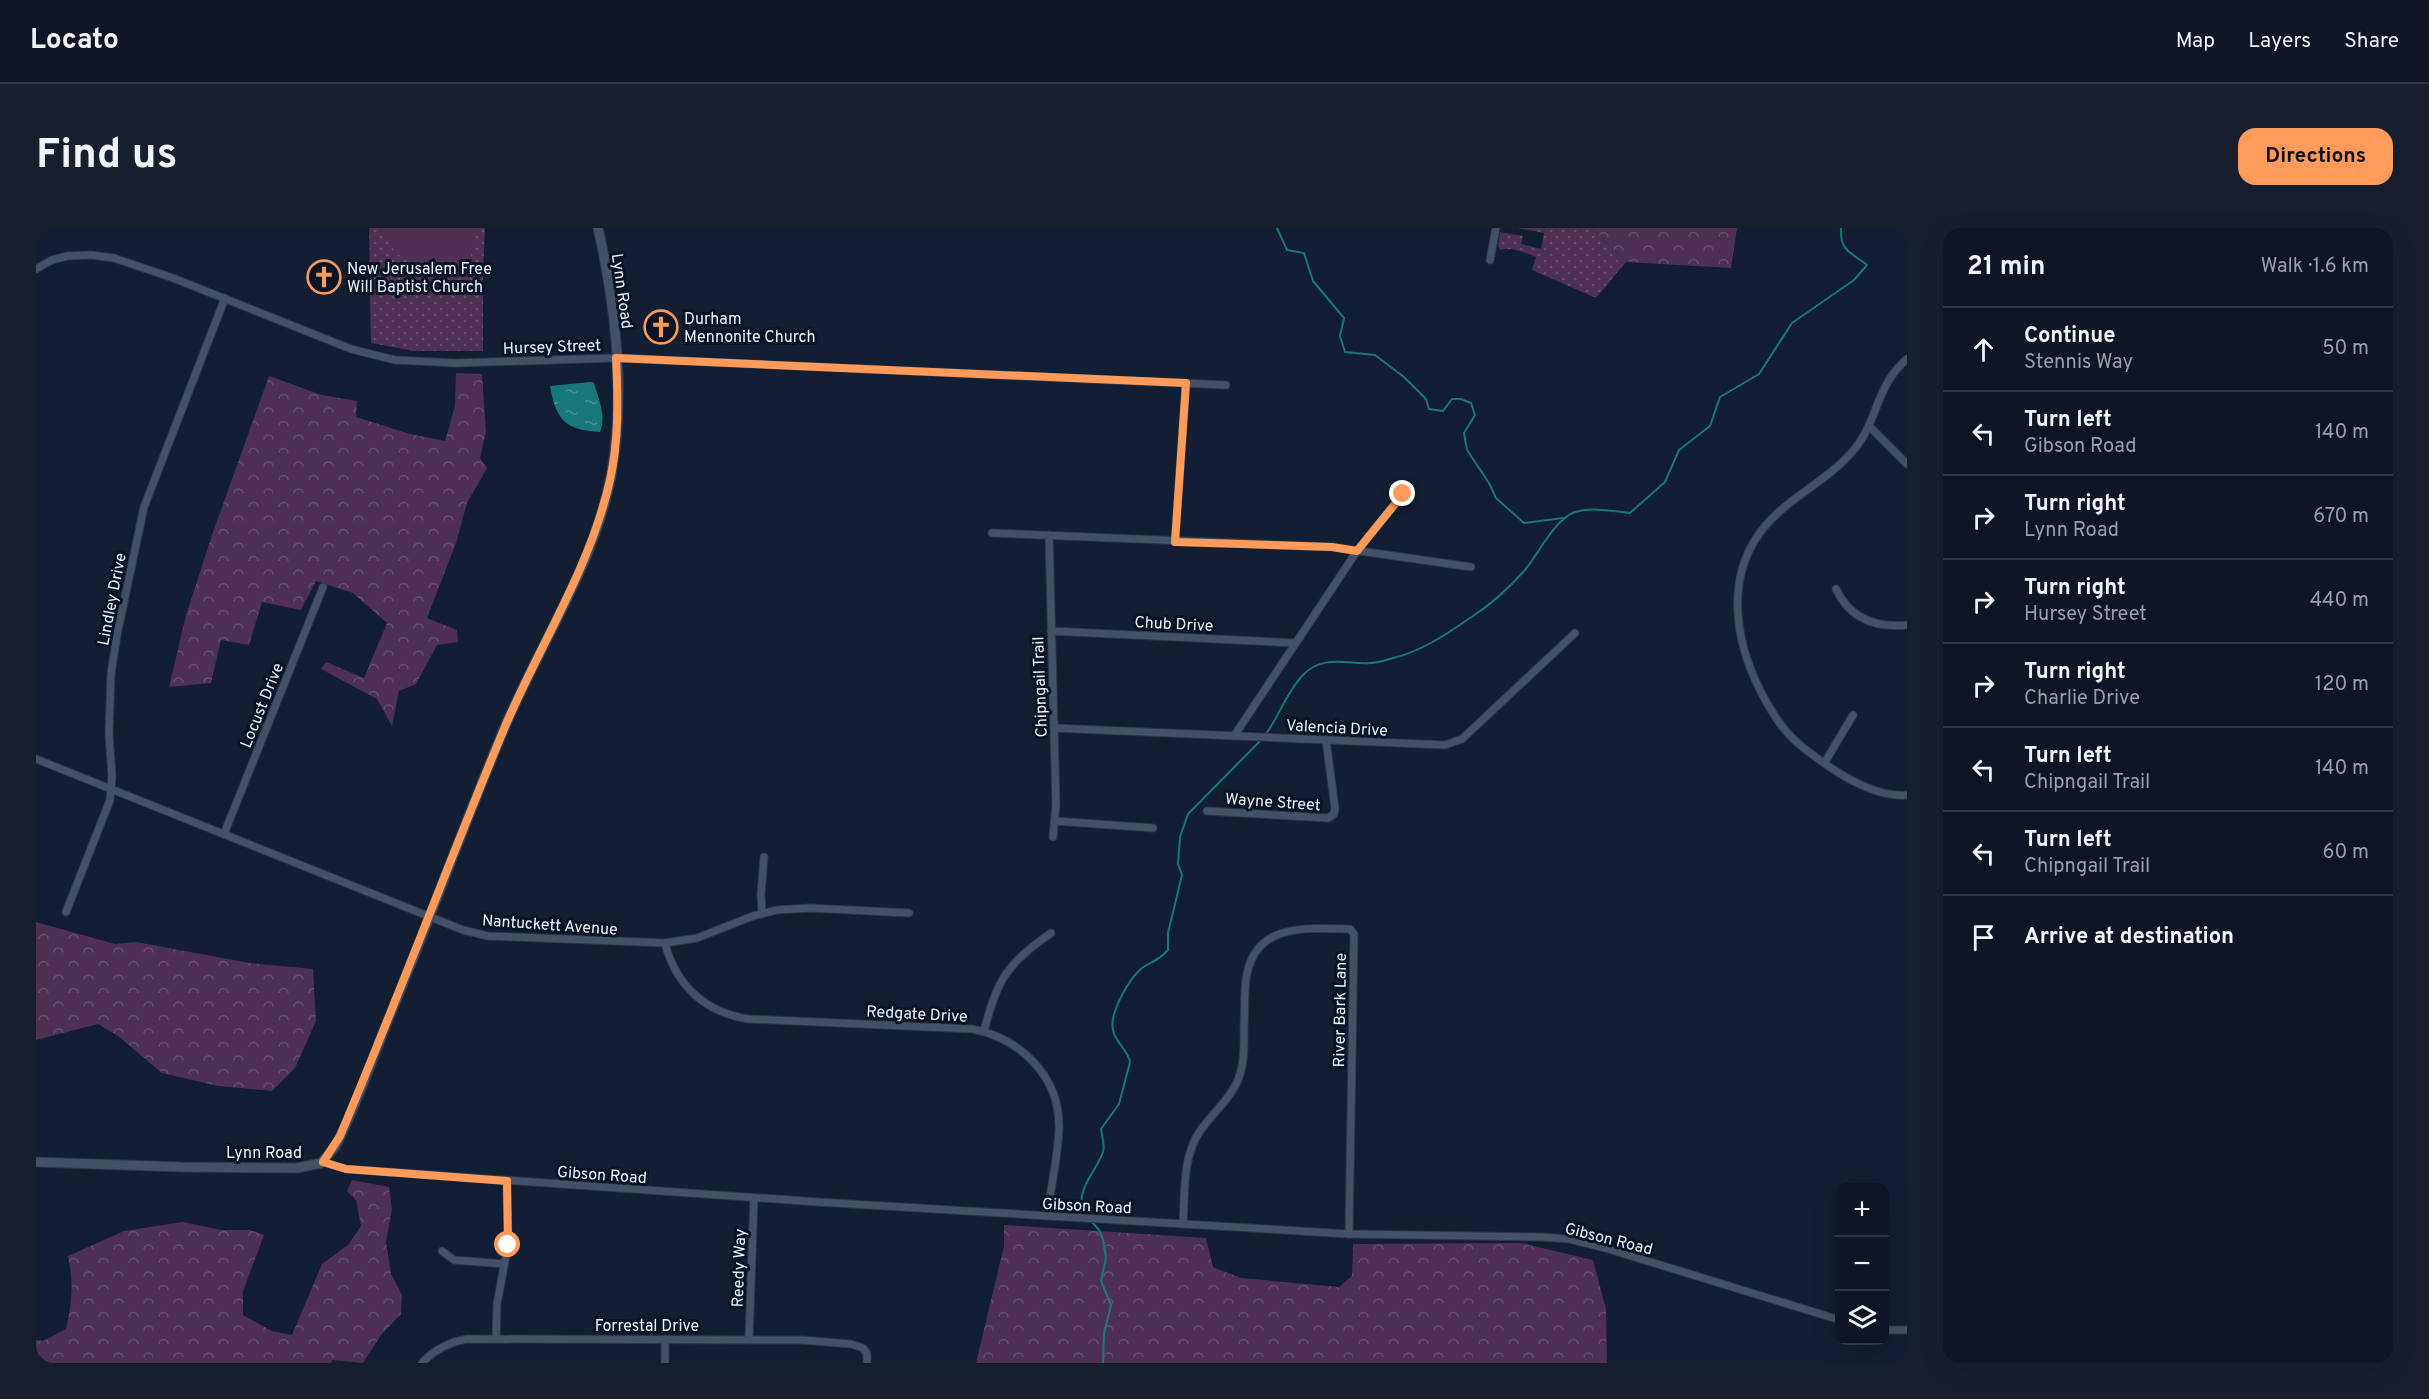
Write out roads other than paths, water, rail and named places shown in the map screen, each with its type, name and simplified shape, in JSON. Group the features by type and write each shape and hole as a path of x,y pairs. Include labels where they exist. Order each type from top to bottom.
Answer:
{"street":[{"name":"Lynn Road","path":"36,1162 297,1168 323,1162 340,1136 505,727 585,557 600,518 615,450 616,358 610,291 598,228"},
{"path":"1490,261 1496,228"},
{"name":"Hursey Street","path":"39,267 67,256 101,255 172,278 382,358 456,363 616,358 1226,385"},
{"name":"Lindley Drive","path":"66,912 107,808 111,789 109,734 111,674 139,526 152,483 225,298"},
{"path":"1907,359 1889,376 1869,426 1858,445 1840,464 1782,509 1766,525 1749,553 1738,585 1740,635 1745,657 1757,684 1783,730 1825,762 1867,786 1887,794 1907,795"},
{"path":"1175,542 1186,383"},
{"path":"1869,426 1907,464"},
{"path":"1234,736 1357,551 1403,494"},
{"path":"992,533 1332,547 1472,567"},
{"name":"Chipngail Trail","path":"1049,536 1054,728 1055,821 1053,837"},
{"name":"Locust Drive","path":"224,834 323,587"},
{"path":"1836,589 1844,604 1859,617 1878,625 1890,627 1907,625"},
{"name":"Chub Drive","path":"1051,631 1295,643"},
{"name":"Valencia Drive","path":"1054,728 1445,745 1462,739 1575,633"},
{"path":"1825,762 1853,714"},
{"name":"Wayne Street","path":"1207,811 1328,818 1334,814 1335,808 1326,740"},
{"name":"Nantuckett Avenue","path":"36,759 463,930 488,936 665,943 697,938 762,913 796,908 909,913"},
{"path":"1055,821 1153,828"},
{"path":"762,913 764,857"},
{"name":"River Bark Lane","path":"1183,1224 1189,1154 1200,1131 1230,1094 1242,1068 1245,981 1252,960 1262,945 1291,929 1350,929 1354,934 1349,1233"},
{"path":"984,1031 993,997 1006,972 1016,960 1051,933"},
{"name":"Redgate Drive","path":"665,943 674,969 685,986 699,1000 723,1013 749,1019 972,1029 1008,1040 1027,1055 1043,1073 1058,1112 1059,1134 1047,1216"},
{"name":"Gibson Road","path":"323,1162 346,1169 754,1198 1400,1236 1515,1235 1569,1239 1835,1319"},
{"path":"496,1339 497,1304 508,1245 507,1181"},
{"name":"Reedy Way","path":"749,1339 754,1198"},
{"path":"442,1251 454,1260 504,1264"},
{"path":"1889,1330 1907,1330"},
{"name":"Forrestal Drive","path":"422,1363 436,1350 467,1339 749,1339 851,1344 862,1348 867,1354 867,1363"},
{"path":"665,1339 665,1363"}],"water":[{"path":"594,383 601,407 603,420 600,432 570,426 559,415 552,398 550,386"}],"waterway":[{"path":"1277,228 1287,250 1304,253 1313,281 1344,318 1340,336 1345,352 1375,355 1404,377 1426,399 1429,409 1443,411 1452,399 1461,399 1471,403 1475,415 1464,433 1467,450 1496,498 1524,523 1563,518"},
{"path":"1266,734 1292,689 1302,676 1315,666 1330,662 1378,662 1423,647 1461,624 1499,596 1525,570 1554,529 1568,516 1575,512 1589,510 1630,513 1665,482 1679,450 1710,426 1720,397 1759,374 1792,323 1854,280 1867,265 1845,247 1842,242 1841,228"},
{"path":"1087,1217 1083,1208 1083,1192 1103,1152 1101,1129 1119,1104 1130,1062 1113,1030 1117,1006 1137,973 1168,950 1168,933 1182,875 1178,864 1180,837 1188,814 1262,739"},
{"path":"1091,1221 1103,1239 1106,1258 1101,1281 1111,1305 1104,1334 1103,1363"}],"place":[{"name":"New Jerusalem Free Will Baptist Church","path":"324,277"},
{"name":"Durham Mennonite Church","path":"661,327"}]}
